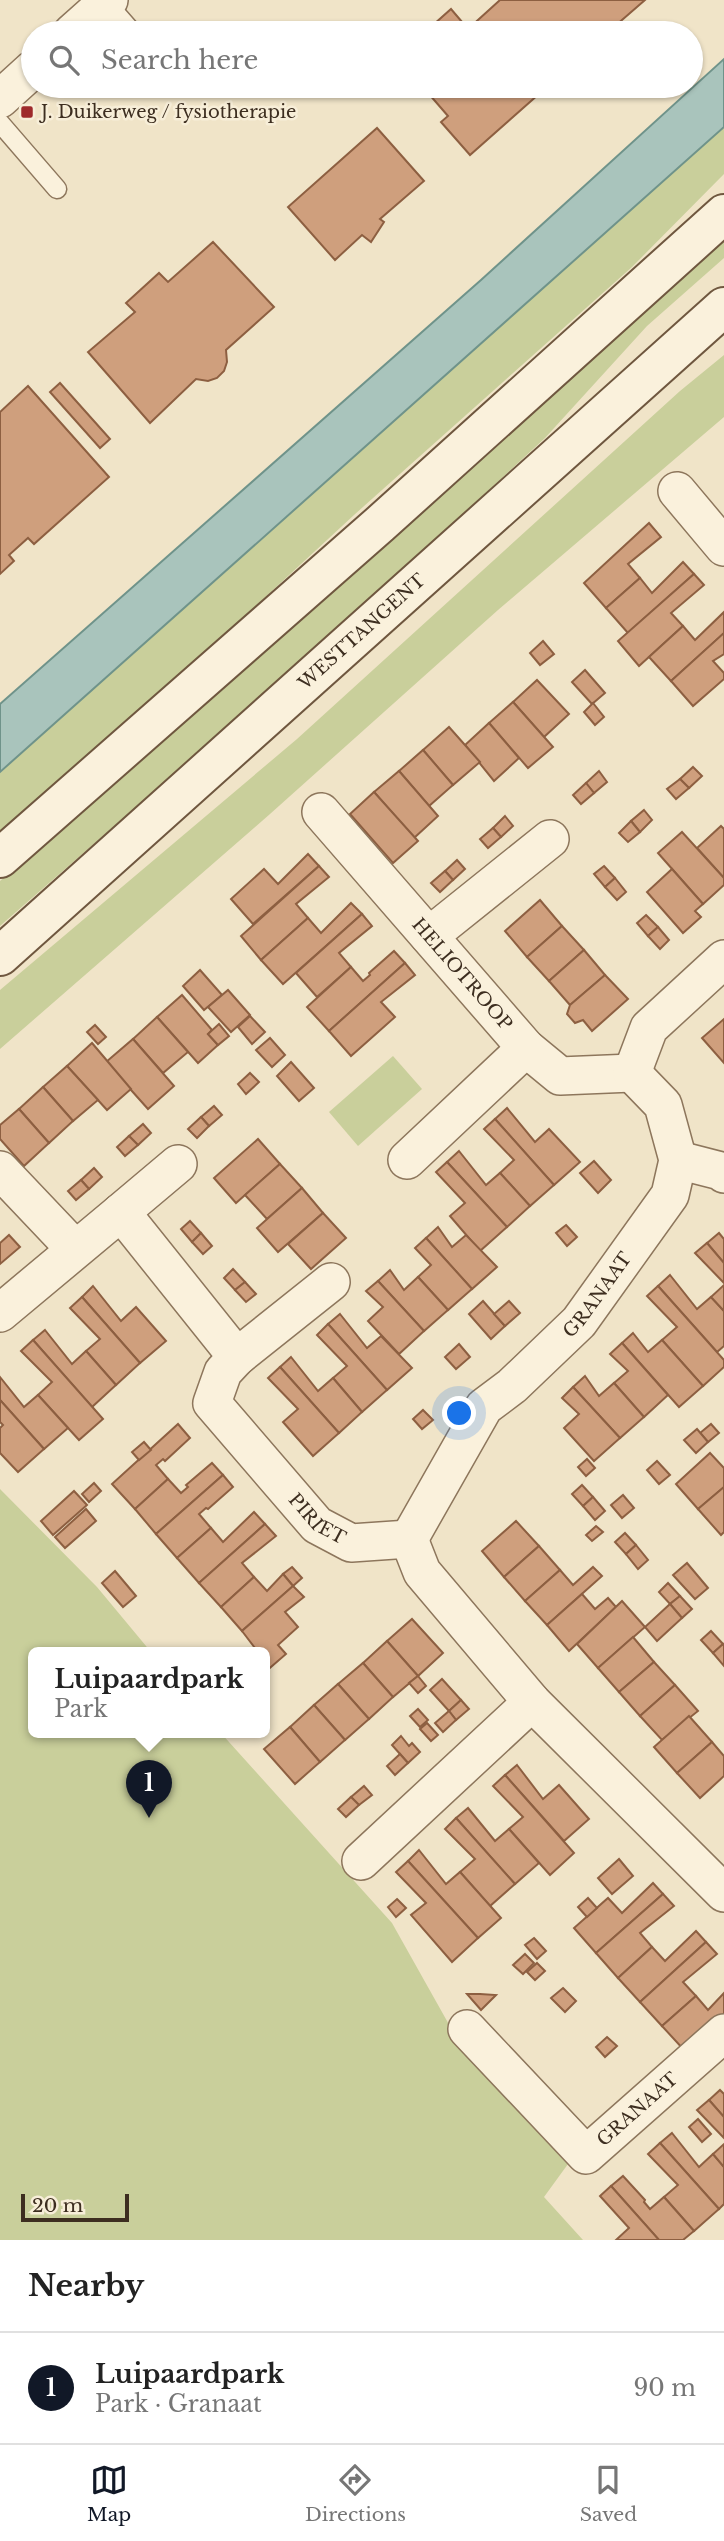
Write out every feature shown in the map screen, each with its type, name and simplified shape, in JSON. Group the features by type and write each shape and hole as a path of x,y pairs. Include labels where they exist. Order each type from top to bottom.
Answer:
{"main road":[{"path":"0,858 380,524 724,214"},
{"name":"WESTTANGENT","path":"0,956 724,306"}],"street":[{"path":"86,21 108,1"},
{"path":"0,99 21,80"},
{"path":"677,491 724,547"},
{"name":"HELIOTROOP","path":"321,812 526,1048 560,1076 632,1073"},
{"path":"429,936 550,839"},
{"path":"632,1073 649,1028 724,959"},
{"path":"407,1160 526,1048"},
{"name":"GRANAAT","path":"409,1539 484,1406 512,1386 579,1322 670,1195 678,1160 663,1105 632,1073"},
{"path":"678,1160 724,1174"},
{"path":"0,1313 178,1164"},
{"path":"0,1170 75,1249"},
{"path":"121,1212 237,1357"},
{"name":"PIRIET","path":"331,1282 237,1357 223,1372 212,1403 317,1525 351,1543 409,1539"},
{"path":"409,1539 422,1572 532,1702 724,1893"},
{"path":"361,1861 532,1702"},
{"name":"GRANAAT","path":"467,2029 586,2155 724,2033"}],"lane":[{"path":"108,1 124,21"},
{"path":"0,123 57,189"}],"green space":[{"path":"724,127 724,174 632,267 354,515 166,689 0,833 0,772"},
{"path":"724,240 724,258 647,326 545,438 336,632 0,926 0,881"},
{"path":"724,355 724,417 498,610 270,814 0,1049 0,990 297,739 680,391"},
{"path":"393,1056 422,1089 358,1146 329,1112"},
{"path":"0,1489 97,1587 147,1647 28,1647 28,1738 225,1738 392,1923 456,2037 568,2164 544,2197 583,2240 0,2240"}],"water":[{"path":"724,59 724,127 0,772 0,704 481,280 681,98 703,98 703,78"}],"building":[{"path":"500,0 645,0 621,21 477,21"},
{"path":"451,9 461,21 438,21"},
{"path":"432,98 534,98 470,155 441,122 448,116"},
{"path":"377,128 424,181 380,219 384,222 371,242 362,235 335,260 288,207"},
{"path":"213,242 274,307 226,350 227,362 224,371 217,378 208,381 196,379 150,423 88,352 135,312 126,303 159,273 168,282"},
{"path":"60,383 110,439 100,448 50,392"},
{"path":"28,386 109,477 34,544 28,538 9,555 14,561 0,574 0,412"},
{"path":"649,523 661,537 628,564 640,578 606,608 584,583"},
{"path":"683,562 694,574 628,633 606,608 640,578 652,593"},
{"path":"694,574 704,585 671,613 683,626 639,666 618,641"},
{"path":"724,612 724,633 671,681 649,657 683,626 695,640"},
{"path":"724,633 724,654 713,661 724,673 724,679 693,706 671,681"},
{"path":"543,641 554,654 540,665 530,653"},
{"path":"585,670 605,693 592,704 572,682"},
{"path":"537,680 569,714 544,737 513,702"},
{"path":"513,702 553,747 528,768 489,723"},
{"path":"593,703 604,717 595,725 584,712"},
{"path":"489,723 519,758 494,781 465,745"},
{"path":"449,727 480,762 453,785 423,750"},
{"path":"423,750 453,785 429,806 399,771"},
{"path":"693,767 702,776 689,788 680,779"},
{"path":"399,771 438,816 414,838 374,792"},
{"path":"599,771 607,782 594,793 586,783"},
{"path":"680,779 689,788 676,799 667,789"},
{"path":"586,783 594,793 581,804 573,795"},
{"path":"374,792 418,841 393,863 350,814"},
{"path":"644,810 652,820 640,832 631,821"},
{"path":"505,816 513,826 501,837 493,828"},
{"path":"631,821 640,832 628,842 619,833"},
{"path":"721,826 724,829 724,878 697,848"},
{"path":"493,828 501,837 488,848 480,839"},
{"path":"682,832 724,878 724,885 703,904 658,853"},
{"path":"308,854 319,866 253,924 231,899 264,869 278,884"},
{"path":"457,860 465,869 453,880 445,871"},
{"path":"319,866 329,877 296,904 308,918 261,960 241,936"},
{"path":"604,866 615,878 605,887 594,874"},
{"path":"672,869 703,904 695,911 701,917 683,933 647,892"},
{"path":"445,871 453,880 440,892 431,883"},
{"path":"615,878 626,892 617,900 605,887"},
{"path":"540,900 562,926 527,957 505,931"},
{"path":"351,903 362,914 283,984 261,960 308,918 321,933"},
{"path":"362,914 372,926 339,953 351,967 317,997 296,973"},
{"path":"646,915 658,927 648,936 637,923"},
{"path":"562,926 584,950 549,981 527,957"},
{"path":"658,927 669,940 660,949 648,936"},
{"path":"584,950 605,975 570,1005 549,981"},
{"path":"394,951 405,963 329,1031 307,1007 351,967 363,981"},
{"path":"405,963 415,975 381,1002 395,1017 351,1056 329,1031"},
{"path":"200,970 222,995 204,1010 183,986"},
{"path":"605,975 628,999 592,1031 583,1020 575,1023 567,1014 570,1005"},
{"path":"228,990 250,1015 231,1032 208,1007"},
{"path":"182,995 212,1030 208,1034 218,1045 198,1063 157,1017"},
{"path":"250,1016 265,1032 252,1044 238,1027"},
{"path":"157,1017 188,1052 163,1073 133,1039"},
{"path":"724,1019 724,1063 702,1038"},
{"path":"219,1024 229,1036 218,1045 208,1034"},
{"path":"95,1025 106,1037 98,1044 87,1032"},
{"path":"270,1038 285,1055 272,1067 256,1050"},
{"path":"133,1039 174,1086 148,1109 106,1062"},
{"path":"92,1043 131,1089 107,1110 67,1066"},
{"path":"291,1062 314,1088 299,1101 277,1076"},
{"path":"67,1066 98,1100 73,1121 43,1087"},
{"path":"250,1073 259,1082 246,1094 238,1084"},
{"path":"43,1087 73,1121 49,1143 19,1109"},
{"path":"214,1106 222,1115 209,1126 201,1117"},
{"path":"507,1108 535,1142 549,1129 580,1162 554,1185 495,1119"},
{"path":"19,1109 49,1143 24,1166 0,1139 0,1125"},
{"path":"201,1117 209,1126 197,1138 188,1129"},
{"path":"495,1119 554,1185 530,1206 500,1173 514,1160 484,1129"},
{"path":"143,1124 151,1133 138,1145 129,1136"},
{"path":"129,1136 138,1145 125,1156 117,1147"},
{"path":"258,1139 280,1164 236,1203 214,1178"},
{"path":"459,1151 486,1185 500,1173 530,1206 507,1227 447,1162"},
{"path":"594,1161 611,1180 598,1193 580,1173"},
{"path":"447,1162 507,1227 480,1251 450,1216 465,1203 436,1172"},
{"path":"280,1164 302,1188 267,1219 245,1195"},
{"path":"94,1168 102,1177 89,1189 81,1180"},
{"path":"81,1180 89,1189 76,1200 68,1191"},
{"path":"302,1188 323,1213 278,1252 257,1228"},
{"path":"323,1213 346,1238 311,1269 288,1244"},
{"path":"190,1221 201,1233 192,1242 181,1229"},
{"path":"566,1225 577,1237 567,1246 556,1233"},
{"path":"438,1227 452,1247 466,1235 497,1267 472,1289 426,1238"},
{"path":"201,1233 212,1246 203,1254 192,1242"},
{"path":"719,1233 724,1239 724,1263 707,1243"},
{"path":"9,1235 20,1247 0,1264 0,1243"},
{"path":"426,1238 472,1289 448,1310 418,1277 431,1265 415,1248"},
{"path":"707,1243 724,1263 724,1283 695,1253"},
{"path":"233,1269 245,1282 235,1290 224,1278"},
{"path":"390,1270 404,1290 418,1277 448,1310 424,1331 378,1281"},
{"path":"670,1275 697,1309 711,1297 724,1311 724,1346 717,1352 658,1286"},
{"path":"378,1281 424,1331 399,1354 368,1321 383,1307 366,1291"},
{"path":"245,1282 256,1294 246,1302 235,1290"},
{"path":"724,1285 724,1311 711,1297"},
{"path":"93,1286 121,1321 136,1307 166,1341 140,1363 82,1297"},
{"path":"658,1286 724,1360 724,1367 703,1386 662,1340 677,1327 647,1296"},
{"path":"82,1297 140,1363 116,1385 86,1351 100,1339 70,1308"},
{"path":"483,1301 505,1326 491,1339 469,1314"},
{"path":"509,1301 520,1313 505,1326 494,1314"},
{"path":"340,1314 367,1348 381,1336 412,1368 387,1390 328,1324"},
{"path":"328,1324 387,1390 362,1412 333,1378 347,1366 317,1335"},
{"path":"45,1330 72,1364 86,1351 116,1385 92,1407 33,1340"},
{"path":"633,1333 648,1352 662,1340 703,1386 679,1407 622,1343"},
{"path":"33,1340 103,1419 79,1440 38,1395 52,1382 21,1351"},
{"path":"622,1343 668,1395 644,1417 614,1383 628,1371 610,1354"},
{"path":"459,1344 470,1357 456,1369 445,1357"},
{"path":"291,1357 318,1391 333,1378 362,1412 339,1433 280,1367"},
{"path":"280,1367 339,1433 313,1456 283,1422 298,1409 268,1378"},
{"path":"585,1376 599,1396 614,1383 644,1417 620,1438 573,1387"},
{"path":"0,1377 24,1407 38,1395 68,1428 44,1449 0,1400"},
{"path":"573,1387 620,1438 594,1461 564,1428 579,1414 562,1398"},
{"path":"0,1400 44,1449 18,1472 0,1453 0,1428 3,1425 0,1422"},
{"path":"423,1410 433,1420 422,1429 413,1419"},
{"path":"178,1424 190,1438 165,1461 163,1459 156,1465 168,1479 135,1509 112,1484"},
{"path":"711,1424 719,1433 708,1442 700,1433"},
{"path":"697,1429 708,1442 696,1453 684,1440"},
{"path":"144,1442 151,1450 139,1460 132,1452"},
{"path":"710,1453 724,1468 724,1487 698,1509 676,1484"},
{"path":"587,1459 595,1468 586,1476 578,1467"},
{"path":"657,1461 670,1475 659,1484 647,1470"},
{"path":"212,1463 223,1475 156,1534 135,1509 168,1479 181,1493 188,1487 186,1485"},
{"path":"223,1475 233,1487 199,1514 211,1528 177,1558 156,1534"},
{"path":"94,1483 101,1491 89,1502 82,1494"},
{"path":"582,1485 593,1497 583,1506 572,1494"},
{"path":"724,1487 724,1532 721,1535 698,1509"},
{"path":"74,1491 87,1505 53,1535 41,1521"},
{"path":"623,1495 634,1508 622,1518 611,1505"},
{"path":"593,1497 605,1511 595,1520 583,1506"},
{"path":"86,1509 96,1521 65,1548 55,1537"},
{"path":"254,1512 265,1524 199,1583 177,1558 211,1528 223,1542"},
{"path":"516,1521 539,1546 504,1577 482,1551"},
{"path":"265,1524 276,1536 242,1563 254,1577 221,1607 199,1583"},
{"path":"596,1526 603,1532 592,1541 586,1535"},
{"path":"625,1533 636,1545 626,1554 615,1542"},
{"path":"636,1545 648,1560 638,1569 626,1554"},
{"path":"539,1546 560,1570 525,1601 504,1577"},
{"path":"687,1563 708,1588 695,1599 673,1575"},
{"path":"292,1567 302,1578 293,1586 283,1574"},
{"path":"593,1567 602,1576 547,1625 525,1601 560,1570 573,1585"},
{"path":"115,1571 136,1596 123,1607 102,1583"},
{"path":"283,1574 293,1586 242,1631 221,1607 254,1577 267,1591"},
{"path":"668,1583 680,1596 670,1604 659,1592"},
{"path":"293,1586 304,1597 285,1612 298,1627 278,1645 286,1654 270,1668 270,1647 254,1647 242,1631"},
{"path":"582,1594 595,1609 608,1598 616,1607 569,1651 547,1625"},
{"path":"680,1596 692,1609 682,1618 670,1604"},
{"path":"622,1601 645,1627 598,1668 577,1644"},
{"path":"670,1604 682,1618 657,1641 645,1627"},
{"path":"412,1619 443,1653 418,1676 387,1641"},
{"path":"711,1631 723,1644 713,1653 701,1640"},
{"path":"633,1637 654,1662 619,1692 598,1668"},
{"path":"387,1641 418,1676 393,1697 363,1663"},
{"path":"723,1644 724,1646 724,1666 713,1653"},
{"path":"654,1662 675,1685 640,1716 619,1692"},
{"path":"363,1663 393,1697 369,1719 338,1684"},
{"path":"418,1676 426,1686 418,1693 409,1683"},
{"path":"442,1679 461,1700 449,1711 430,1690"},
{"path":"338,1684 369,1719 345,1740 314,1705"},
{"path":"675,1685 698,1711 662,1740 640,1716"},
{"path":"461,1700 469,1709 456,1720 449,1711"},
{"path":"314,1705 345,1740 320,1762 290,1727"},
{"path":"418,1709 428,1720 420,1727 410,1716"},
{"path":"449,1711 456,1720 443,1732 435,1723"},
{"path":"689,1716 712,1742 677,1773 654,1747"},
{"path":"427,1723 438,1735 431,1741 420,1729"},
{"path":"290,1727 320,1762 295,1784 264,1749"},
{"path":"401,1736 409,1746 412,1743 420,1752 408,1763 392,1745"},
{"path":"712,1742 724,1756 724,1776 700,1798 677,1773"},
{"path":"400,1754 408,1763 395,1775 387,1766"},
{"path":"517,1765 543,1799 559,1785 589,1819 564,1841 505,1775"},
{"path":"505,1775 574,1853 550,1875 509,1829 523,1817 493,1786"},
{"path":"364,1786 372,1795 359,1805 351,1797"},
{"path":"351,1797 359,1805 346,1817 338,1809"},
{"path":"468,1808 495,1841 509,1829 539,1863 515,1884 456,1818"},
{"path":"456,1818 515,1884 490,1906 460,1872 475,1859 445,1829"},
{"path":"419,1850 446,1884 460,1872 501,1918 478,1938 408,1861"},
{"path":"619,1859 633,1876 612,1894 598,1878"},
{"path":"408,1861 478,1938 452,1962 411,1915 426,1903 396,1872"},
{"path":"653,1883 663,1894 596,1953 574,1928 608,1898 622,1913"},
{"path":"663,1894 674,1906 640,1933 652,1947 618,1978 596,1953"},
{"path":"588,1898 597,1908 587,1917 578,1907"},
{"path":"397,1899 406,1908 396,1917 388,1907"},
{"path":"696,1931 706,1942 640,2002 618,1978 652,1947 665,1961"},
{"path":"534,1938 546,1951 537,1959 525,1945"},
{"path":"706,1942 717,1954 683,1982 696,1996 662,2026 640,2002"},
{"path":"525,1954 534,1963 523,1974 513,1965"},
{"path":"537,1963 545,1971 535,1980 527,1972"},
{"path":"563,1988 576,2001 565,2012 551,1998"},
{"path":"724,1993 724,2016 685,2051 662,2026 696,1996 708,2010"},
{"path":"467,1994 480,1994 496,1995 481,2010"},
{"path":"607,2037 617,2046 605,2057 596,2047"},
{"path":"720,2090 724,2094 724,2117 709,2100"},
{"path":"709,2100 724,2117 724,2138 697,2110"},
{"path":"698,2119 711,2134 702,2142 689,2127"},
{"path":"672,2133 699,2167 713,2154 724,2167 724,2204 719,2209 660,2143"},
{"path":"660,2143 719,2209 694,2231 664,2197 678,2185 648,2154"},
{"path":"724,2144 724,2167 713,2154"},
{"path":"623,2176 650,2209 664,2197 694,2231 683,2240 659,2240 611,2186"},
{"path":"611,2186 659,2240 616,2240 629,2228 600,2196"}],"place":[{"name":"J. Duikerweg / fysiotherapie","path":"27,112"},
{"name":"Luipaardpark","path":"149,1818"}]}
